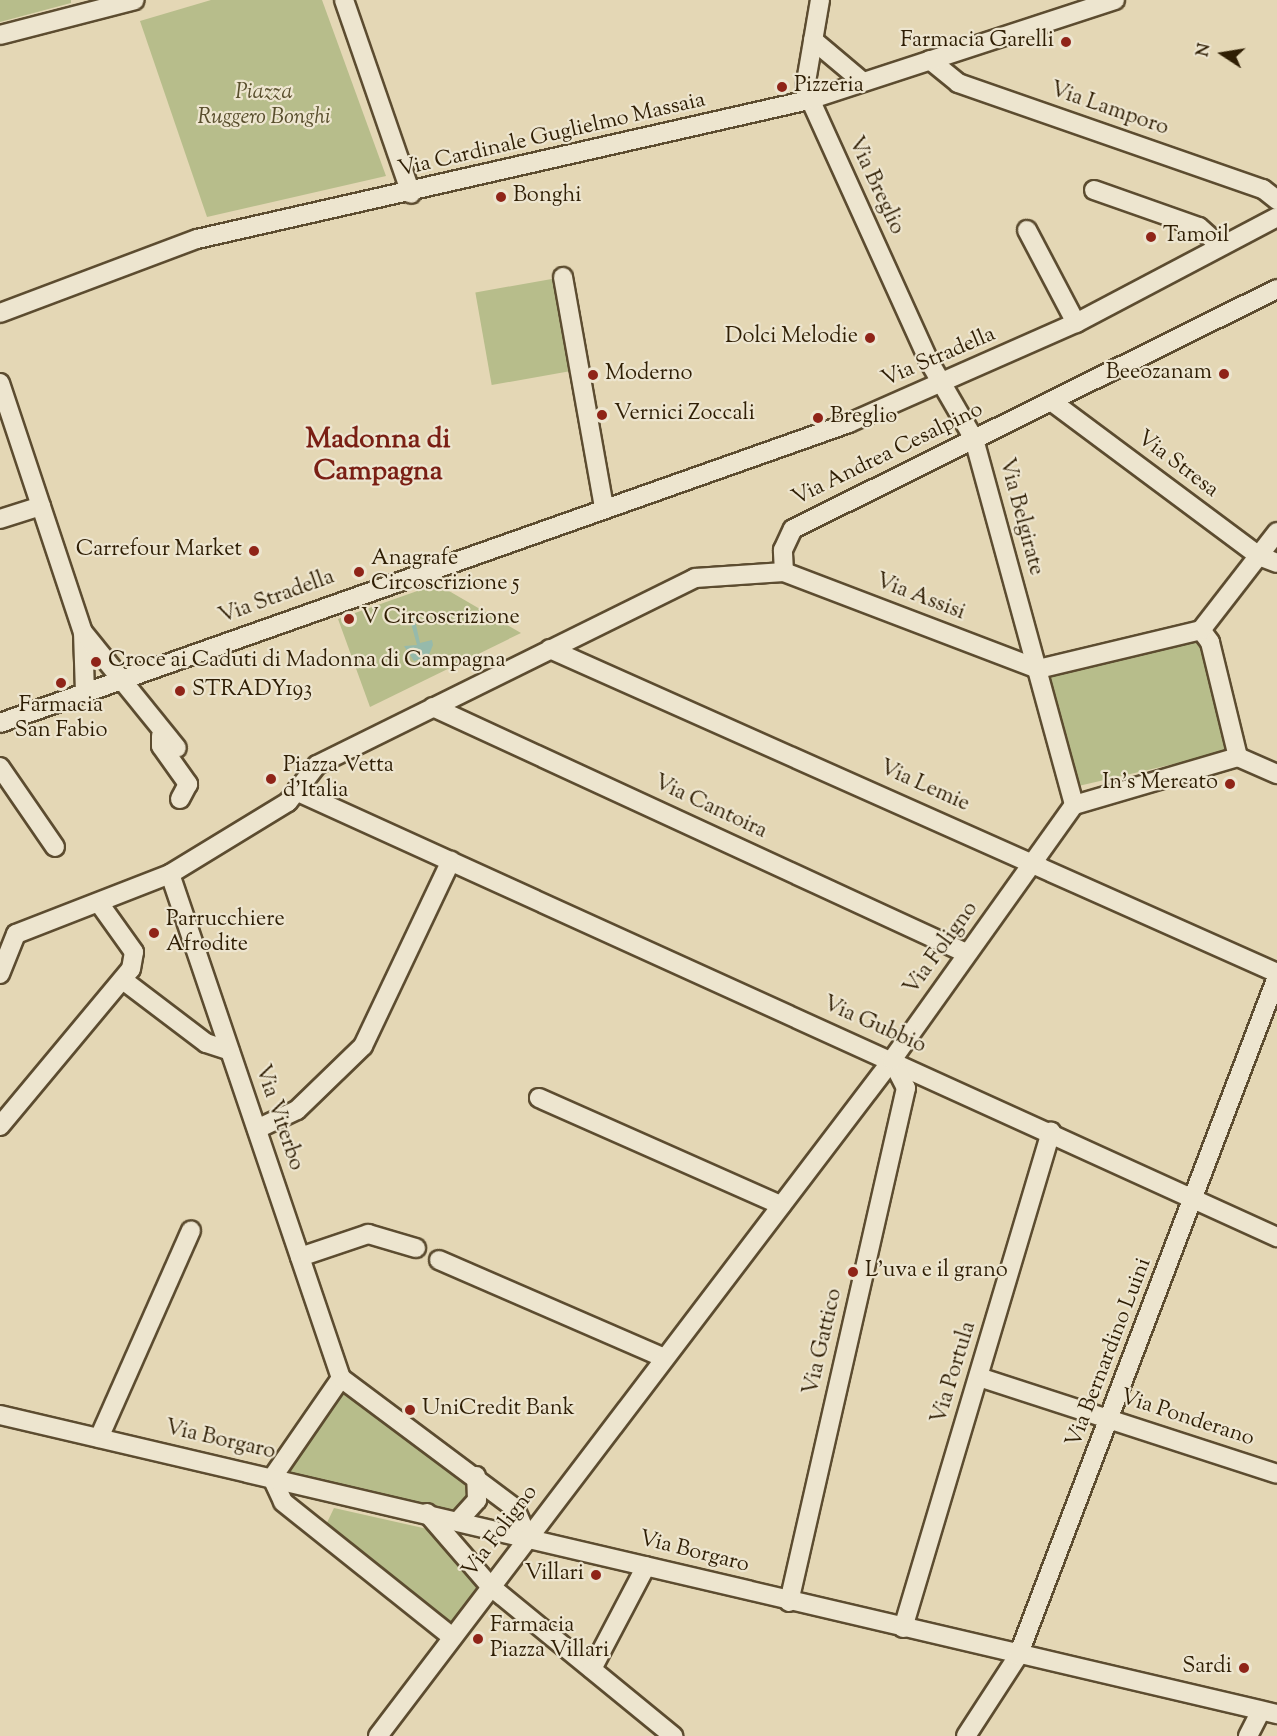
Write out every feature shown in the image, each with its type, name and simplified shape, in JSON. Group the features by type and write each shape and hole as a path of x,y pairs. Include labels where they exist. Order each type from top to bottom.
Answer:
{"street":[{"path":"0,35 135,0"},
{"path":"344,0 411,194"},
{"name":"Via Breglio","path":"820,0 805,88 941,385"},
{"name":"Via Cardinale Guglielmo Massaia","path":"0,313 197,239 411,194 809,100 1115,0"},
{"path":"813,40 862,82"},
{"name":"Via Lamporo","path":"930,60 958,83 1263,189 1277,200"},
{"path":"1094,190 1199,227 1220,246"},
{"name":"Via Stradella","path":"0,723 604,507 849,423 941,385 1076,323 1277,217"},
{"path":"1028,230 1076,323"},
{"path":"563,277 604,507"},
{"name":"Via Andrea Cesalpino","path":"784,572 783,550 793,529 1277,289"},
{"path":"0,383 83,632 85,693"},
{"name":"Via Belgirate","path":"941,385 974,439 1074,805"},
{"name":"Via Stresa","path":"1051,401 1259,556 1277,563"},
{"path":"0,519 40,506"},
{"path":"1038,669 1201,630 1277,532"},
{"path":"0,974 16,933 170,874 288,802 317,765 695,578 784,572"},
{"name":"Via Assisi","path":"784,572 1038,669"},
{"path":"1201,630 1210,642 1238,758"},
{"path":"83,632 125,679 177,748"},
{"name":"Via Lemie","path":"550,649 1035,862 1277,975"},
{"name":"Via Cantoira","path":"434,707 966,953"},
{"path":"161,725 161,746 188,784 180,800"},
{"path":"1074,805 1238,758 1277,774"},
{"path":"0,767 55,847"},
{"name":"Via Gubbio","path":"296,791 1051,1132 1277,1237"},
{"name":"Via Foligno","path":"378,1736 527,1536 892,1060 966,953 1035,862 1074,805"},
{"path":"257,1129 297,1110 363,1046 451,861"},
{"name":"Via Viterbo","path":"170,874 341,1378"},
{"path":"0,1126 123,980 134,952 99,903"},
{"name":"Via Bernardino Luini","path":"966,1736 1018,1656 1195,1200 1277,975"},
{"path":"123,980 206,1043 230,1051"},
{"name":"Via Gattico","path":"789,1602 906,1088 892,1060"},
{"path":"539,1098 781,1205"},
{"name":"Via Portula","path":"903,1628 1051,1132"},
{"path":"99,1438 191,1230"},
{"path":"300,1257 368,1234 416,1248"},
{"path":"439,1260 664,1358"},
{"name":"Via Ponderano","path":"979,1377 1277,1474"},
{"path":"452,1637 284,1502 272,1478 341,1378 476,1476 515,1508 527,1536"},
{"name":"Via Borgaro","path":"0,1415 527,1536 789,1602 1018,1656 1269,1712"},
{"path":"459,1521 477,1500 476,1476"},
{"path":"426,1513 490,1586 673,1736"},
{"path":"592,1669 646,1566"},
{"path":"1248,1736 1269,1712"}],"green space":[{"path":"0,0 71,0 71,3 0,22"},
{"name":"Piazza Ruggero Bonghi","path":"211,0 322,0 386,176 207,217 140,21"},
{"path":"563,277 579,370 492,385 475,292"},
{"path":"437,584 521,633 370,707 338,619"},
{"path":"1203,630 1231,751 1074,787 1046,666"},
{"path":"343,1386 470,1478 472,1497 465,1508 451,1514 279,1476"},
{"path":"334,1508 432,1530 484,1587 450,1631 324,1529"}],"shaded area":[{"path":"413,611 420,643 432,640 433,645 428,657 414,661 404,646 417,645 409,616"}],"place":[{"name":"Farmacia Garelli","path":"1066,42"},
{"name":"Pizzeria","path":"782,87"},
{"name":"Bonghi","path":"501,197"},
{"name":"Tamoil","path":"1151,237"},
{"name":"Dolci Melodie","path":"870,338"},
{"name":"Beeozanam","path":"1224,374"},
{"name":"Moderno","path":"593,375"},
{"name":"Vernici Zoccali","path":"602,415"},
{"name":"Breglio","path":"818,418"},
{"name":"Carrefour Market","path":"254,551"},
{"name":"Anagrafe Circoscrizione 5","path":"359,572"},
{"name":"V Circoscrizione","path":"349,619"},
{"name":"Croce ai Caduti di Madonna di Campagna","path":"96,662"},
{"name":"Farmacia San Fabio","path":"61,683"},
{"name":"STRADY193","path":"180,691"},
{"name":"Piazza Vetta d'Italia","path":"271,779"},
{"name":"In's Mercato","path":"1230,784"},
{"name":"Parrucchiere Afrodite","path":"154,933"},
{"name":"L'uva e il grano","path":"853,1272"},
{"name":"UniCredit Bank","path":"410,1410"},
{"name":"Villari","path":"596,1575"},
{"name":"Farmacia Piazza Villari","path":"478,1639"},
{"name":"Sardi","path":"1244,1668"}],"district":[{"name":"Madonna di Campagna","path":"378,456"}]}
